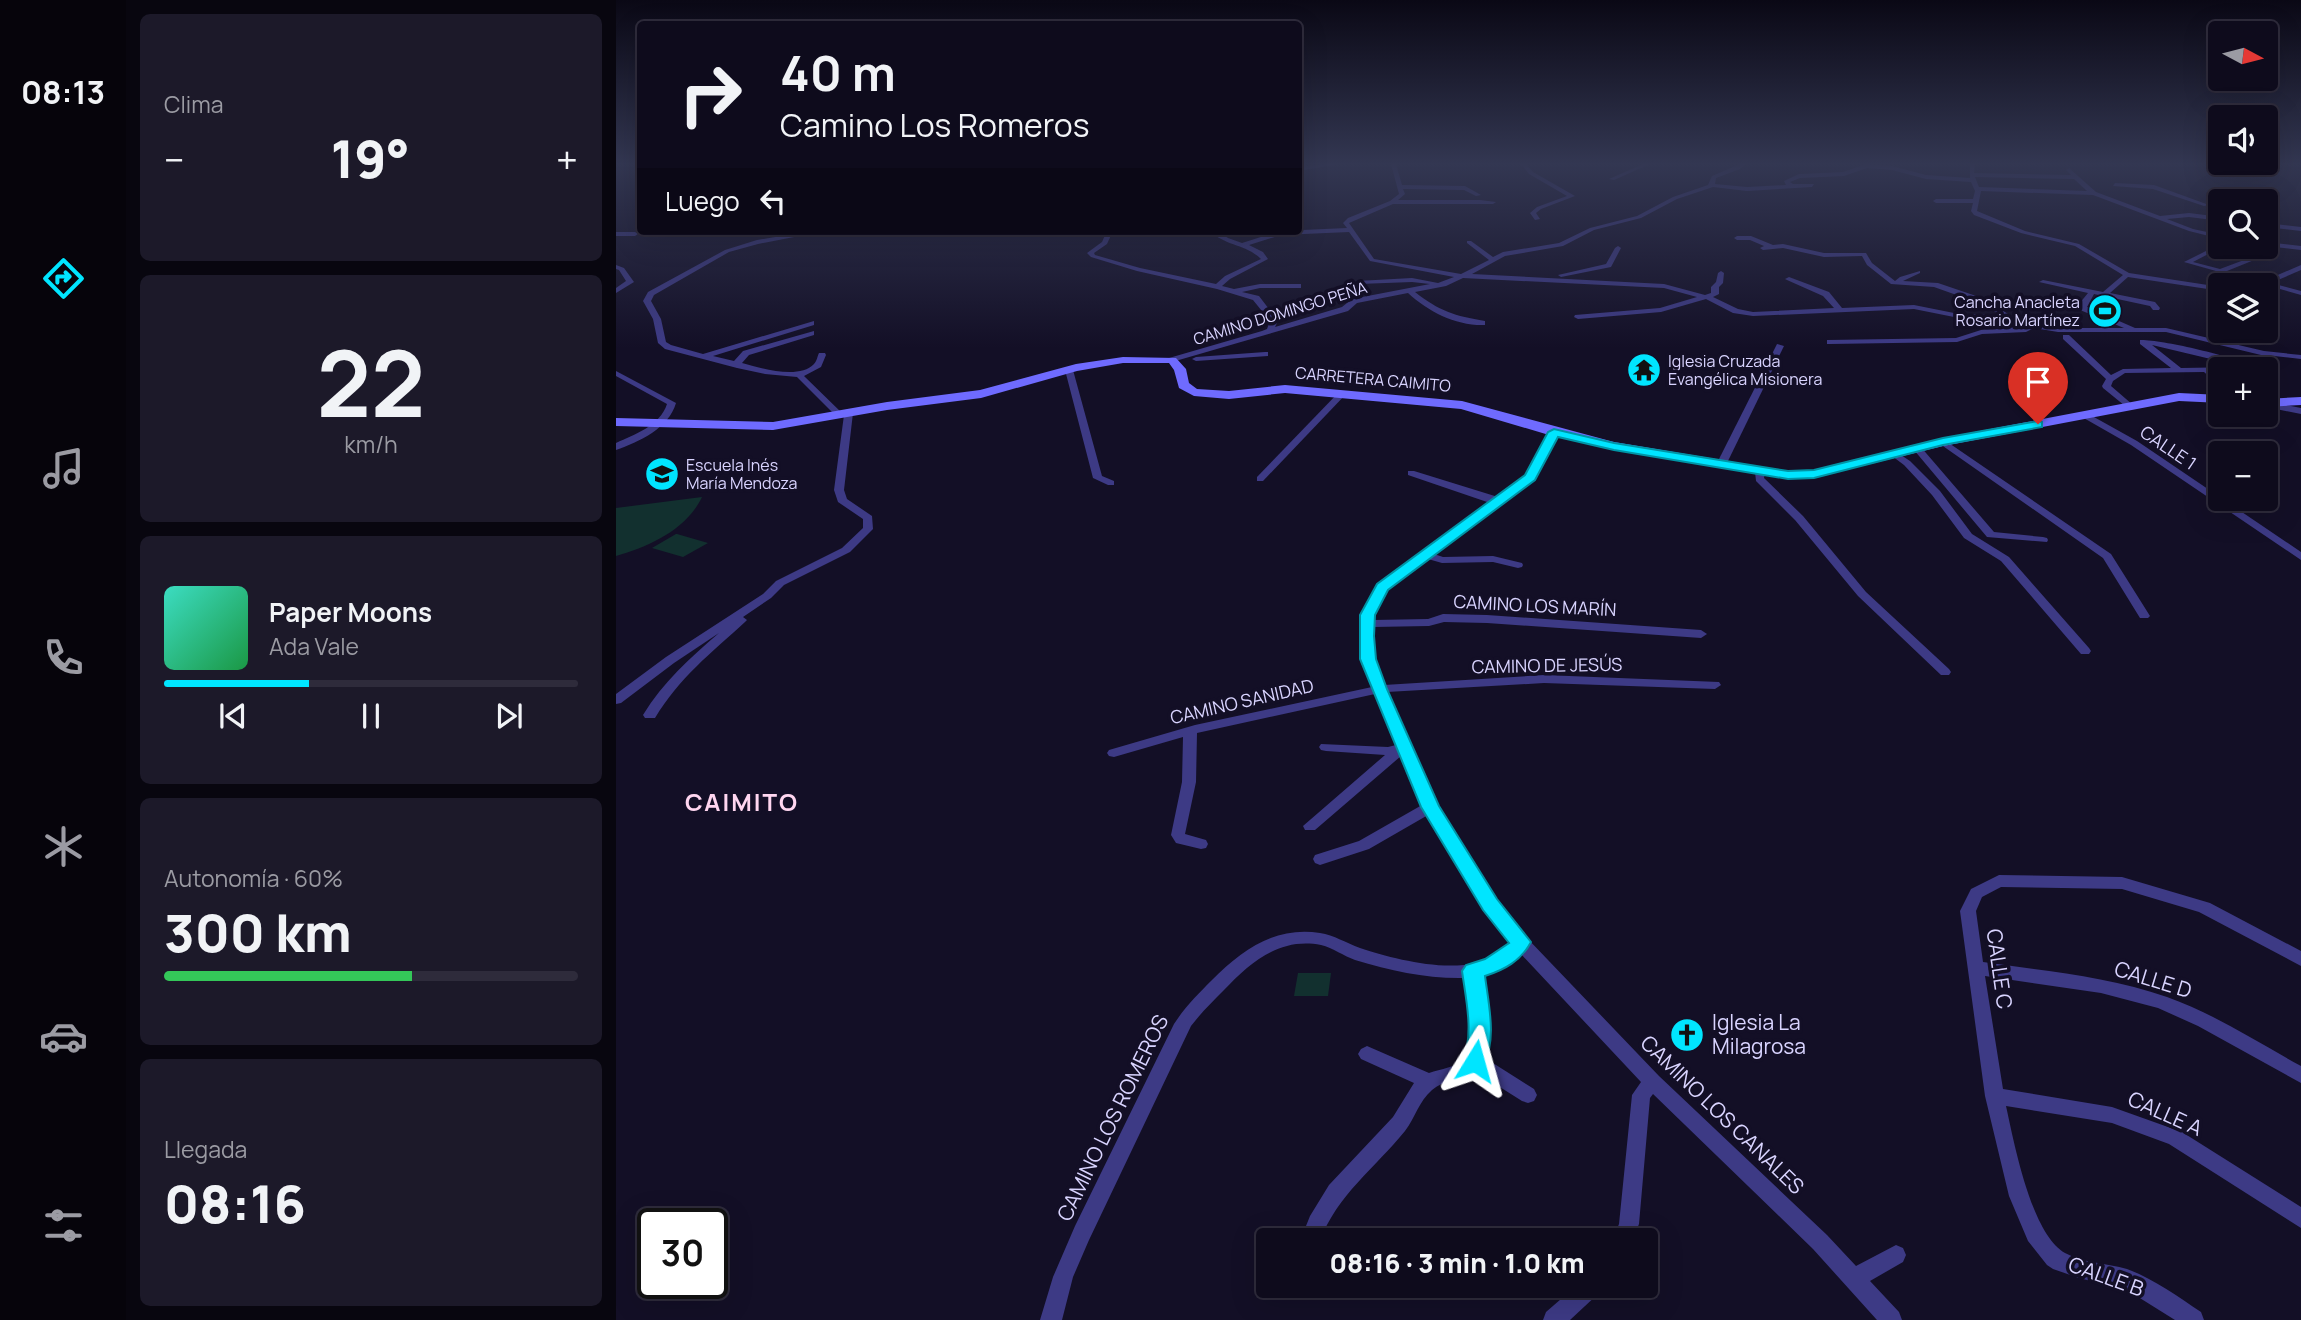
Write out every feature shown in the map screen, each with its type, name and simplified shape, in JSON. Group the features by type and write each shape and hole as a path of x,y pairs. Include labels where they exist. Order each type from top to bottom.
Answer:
{"street":[{"path":"1347,226 1375,261 1461,276 1664,286 1753,314 1914,307 1959,316 2010,318"},
{"name":"CAMINO DOMINGO PEÑA","path":"1172,360 1345,309 1355,300 1411,292 1443,284 1503,254 1561,245 1592,229 1605,226"},
{"path":"2006,226 2077,246 2127,275 2208,287"},
{"path":"2185,226 2208,233"},
{"path":"2278,226 2301,229"},
{"path":"1302,231 1349,230"},
{"path":"616,234 635,234"},
{"path":"798,235 757,242 727,251 651,294 647,301 657,319 662,343 681,352 765,372 799,375 818,365 822,355"},
{"path":"1108,235 1105,243 1090,253 1093,256 1139,270 1218,286 1256,298 1274,321 1270,330 1260,335"},
{"path":"1218,235 1224,240 1260,252 1265,259 1227,278 1218,286"},
{"path":"1240,246 1271,235"},
{"path":"1737,238 1751,238 1766,247 1803,248 1824,255 1864,254 1869,264 1896,283"},
{"path":"1469,243 1492,259"},
{"path":"2278,245 2301,248"},
{"path":"1541,279 1609,266 1618,248"},
{"path":"2208,252 2187,262 2229,273"},
{"path":"2222,271 2252,259"},
{"path":"616,267 622,269 630,282 616,291"},
{"path":"2278,277 2301,267"},
{"path":"1896,283 1919,272"},
{"path":"1578,317 1661,310 1715,294 1721,273"},
{"path":"2105,294 2127,275"},
{"path":"1789,279 1826,294 1840,310"},
{"path":"1359,282 1412,280 1443,284"},
{"path":"2043,282 2152,304 2156,308"},
{"path":"1882,287 1896,283 1935,285 1982,301 2010,318 2034,326 2086,332 2166,330 2264,352 2301,357"},
{"path":"1234,292 1260,286 1298,286"},
{"path":"2278,287 2301,293"},
{"path":"2093,291 2083,303 2084,308 2134,330"},
{"path":"1411,292 1432,310 1458,321 1482,323"},
{"path":"701,357 811,323"},
{"path":"1830,342 1957,340 1981,331 2026,330 2034,326"},
{"path":"737,366 741,356 746,353 811,332"},
{"path":"2066,337 2110,379"},
{"path":"2178,369 2143,342 2159,343 2212,357"},
{"path":"1723,463 1780,345"},
{"path":"616,422 773,426 981,394 1069,370 1123,360 1265,354"},
{"path":"2278,358 2282,359 2278,363"},
{"name":"CARRETERA CAIMITO","path":"1172,360 1180,369 1183,385 1194,392 1229,395 1286,389 1462,405 1554,432 1614,446 1723,463 1760,472 1814,474 1943,442 2179,397 2208,398"},
{"path":"2130,407 2106,386 2110,379 2123,371 2205,369 2208,372"},
{"path":"1069,370 1098,478 1111,484"},
{"path":"616,373 672,403 662,422 616,447"},
{"path":"799,375 845,414"},
{"path":"1260,479 1343,393"},
{"path":"2278,402 2301,401"},
{"path":"2278,406 2301,411"},
{"path":"650,715 660,694 671,681 780,583 846,550 868,529 868,518 842,500 839,490 845,414"},
{"name":"CALLE 1","path":"2085,415 2134,443 2301,557"},
{"path":"616,456 644,432"},
{"path":"1520,942 1490,904 1430,807 1402,748 1368,659 1367,624 1368,615 1382,587 1531,477 1554,432"},
{"path":"1943,442 2107,556 2144,616"},
{"path":"1917,448 1991,535 2043,540"},
{"path":"1895,454 1908,463 1936,493 1968,536 2005,559 2085,651"},
{"path":"1415,471 1492,500 1503,500"},
{"path":"1760,472 1759,479 1799,518 1862,594 1945,671"},
{"path":"1426,555 1442,560 1493,559 1518,565"},
{"path":"616,700 670,660 767,596"},
{"name":"CAMINO LOS MARÍN","path":"1367,624 1429,622 1443,618 1487,619 1700,634"},
{"name":"CAMINO DE JESÚS","path":"1379,689 1544,679 1715,685"},
{"name":"CAMINO SANIDAD","path":"1114,753 1190,730 1379,689"},
{"path":"1190,730 1189,782 1178,835 1181,839 1201,844"},
{"path":"1326,747 1388,751 1402,748"},
{"path":"1310,826 1402,748"},
{"path":"1320,859 1364,845 1430,807"},
{"name":"CALLE C","path":"2054,1258 2035,1234 2008,1163 1994,1096 1968,911 1976,893 1999,881 2122,883 2204,907 2301,959"},
{"name":"CAMINO LOS ROMEROS","path":"1051,1320 1063,1277 1172,1048 1178,1028 1238,963 1271,944 1301,939 1323,939 1353,953 1398,964 1443,973 1473,971 1492,965 1515,950 1520,942"},
{"name":"CAMINO LOS CANALES","path":"1520,942 1653,1082 1812,1234 1891,1320"},
{"name":"CALLE D","path":"1977,968 2085,984 2143,997 2201,1019 2301,1075"},
{"path":"1316,1228 1332,1193 1395,1128 1428,1081 1464,1069 1475,1061 1479,1050 1480,1017 1473,971"},
{"path":"1367,1054 1428,1081"},
{"path":"1475,1061 1528,1095"},
{"path":"1627,1228 1641,1095 1653,1082"},
{"name":"CALLE A","path":"1994,1096 2112,1115 2175,1138 2301,1218"},
{"path":"1854,1279 1896,1255"},
{"name":"CALLE B","path":"2054,1258 2132,1282 2193,1320"},
{"path":"1554,1320 1579,1298"}],"green space":[{"path":"702,497 687,519 677,528 654,542 616,556 616,508"},
{"path":"676,534 708,543 683,557 652,548"},
{"path":"1298,973 1331,973 1328,996 1294,996"}],"place":[{"name":"Cancha Anacleta Rosario Martínez","path":"2105,311"},
{"name":"Iglesia Cruzada Evangélica Misionera","path":"1644,370"},
{"name":"Escuela Inés María Mendoza","path":"662,474"},
{"name":"Iglesia La Milagrosa","path":"1687,1035"}],"district":[{"name":"CAIMITO","path":"742,803"}],"route":[{"path":"1475,1061 1479,1050 1480,1017 1473,971 1492,965 1515,950 1520,942 1490,904 1430,807 1402,748 1379,689 1368,659 1366,636 1368,615 1382,587 1531,477 1554,432 1614,446 1788,475 1814,474 1943,442 2038,424"}]}
